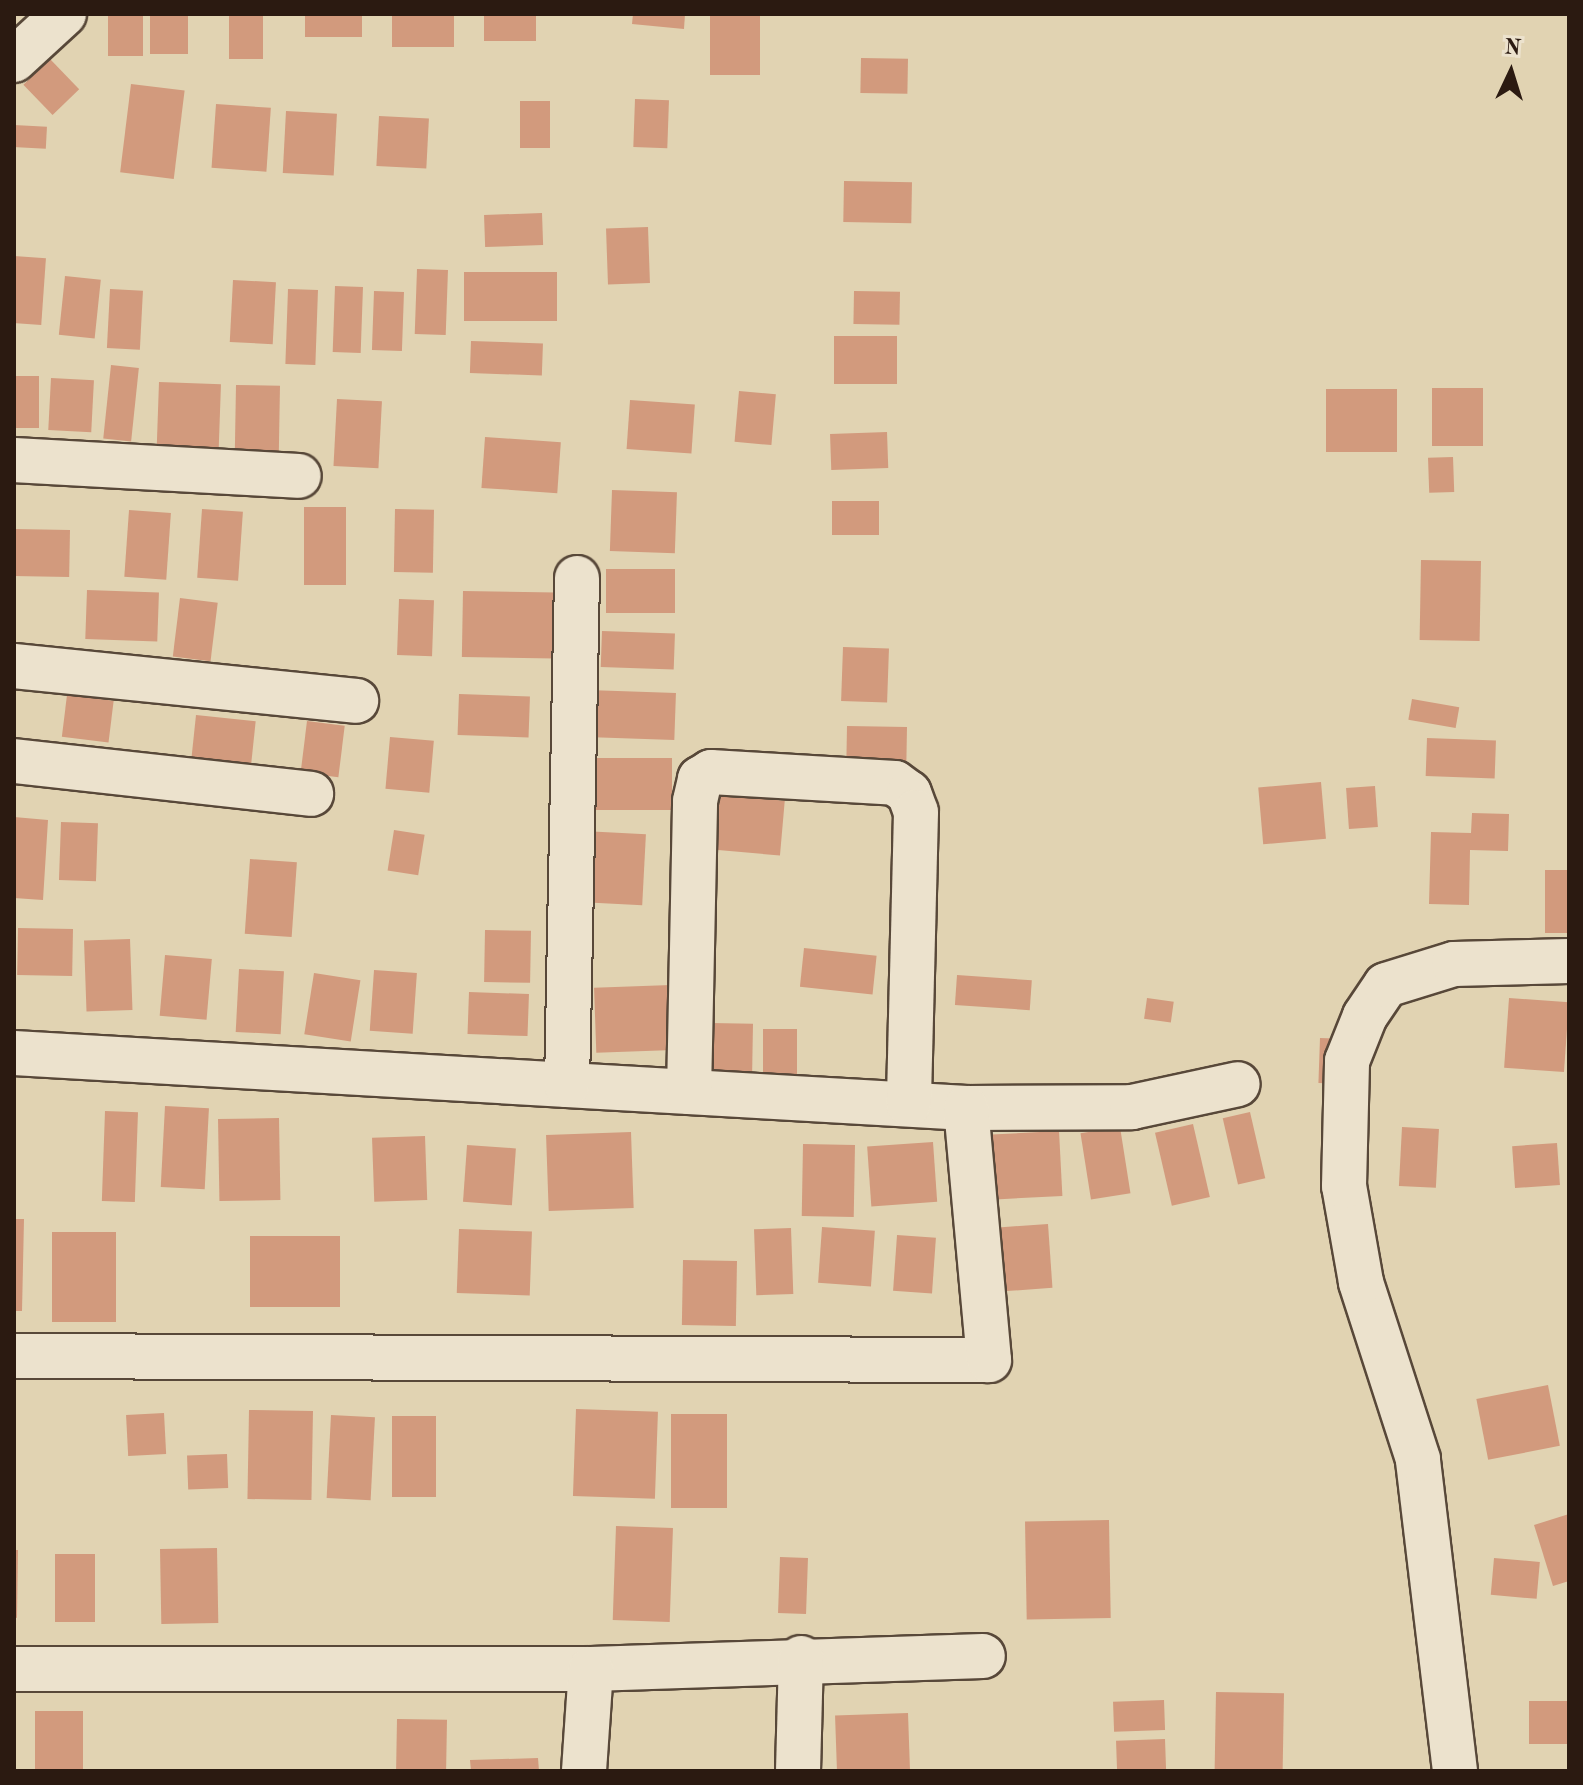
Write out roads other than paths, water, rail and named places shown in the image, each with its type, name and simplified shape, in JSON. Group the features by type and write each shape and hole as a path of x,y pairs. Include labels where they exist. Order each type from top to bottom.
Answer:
{"street":[{"path":"14,60 64,14"},
{"path":"14,460 299,476"},
{"path":"567,1085 577,578"},
{"path":"14,666 356,701"},
{"path":"14,761 311,794"},
{"path":"689,1092 695,801 700,779 711,772 895,783 909,793 916,812 909,1104"},
{"path":"1455,1771 1418,1459 1361,1282 1344,1186 1347,1061 1365,1016 1386,985 1454,964 1569,961"},
{"path":"14,1053 966,1108 1132,1107 1238,1084"},
{"path":"14,1356 989,1360 966,1108"},
{"path":"14,1669 591,1669 801,1658 983,1656"},
{"path":"798,1771 801,1658"},
{"path":"584,1771 591,1669"}]}
